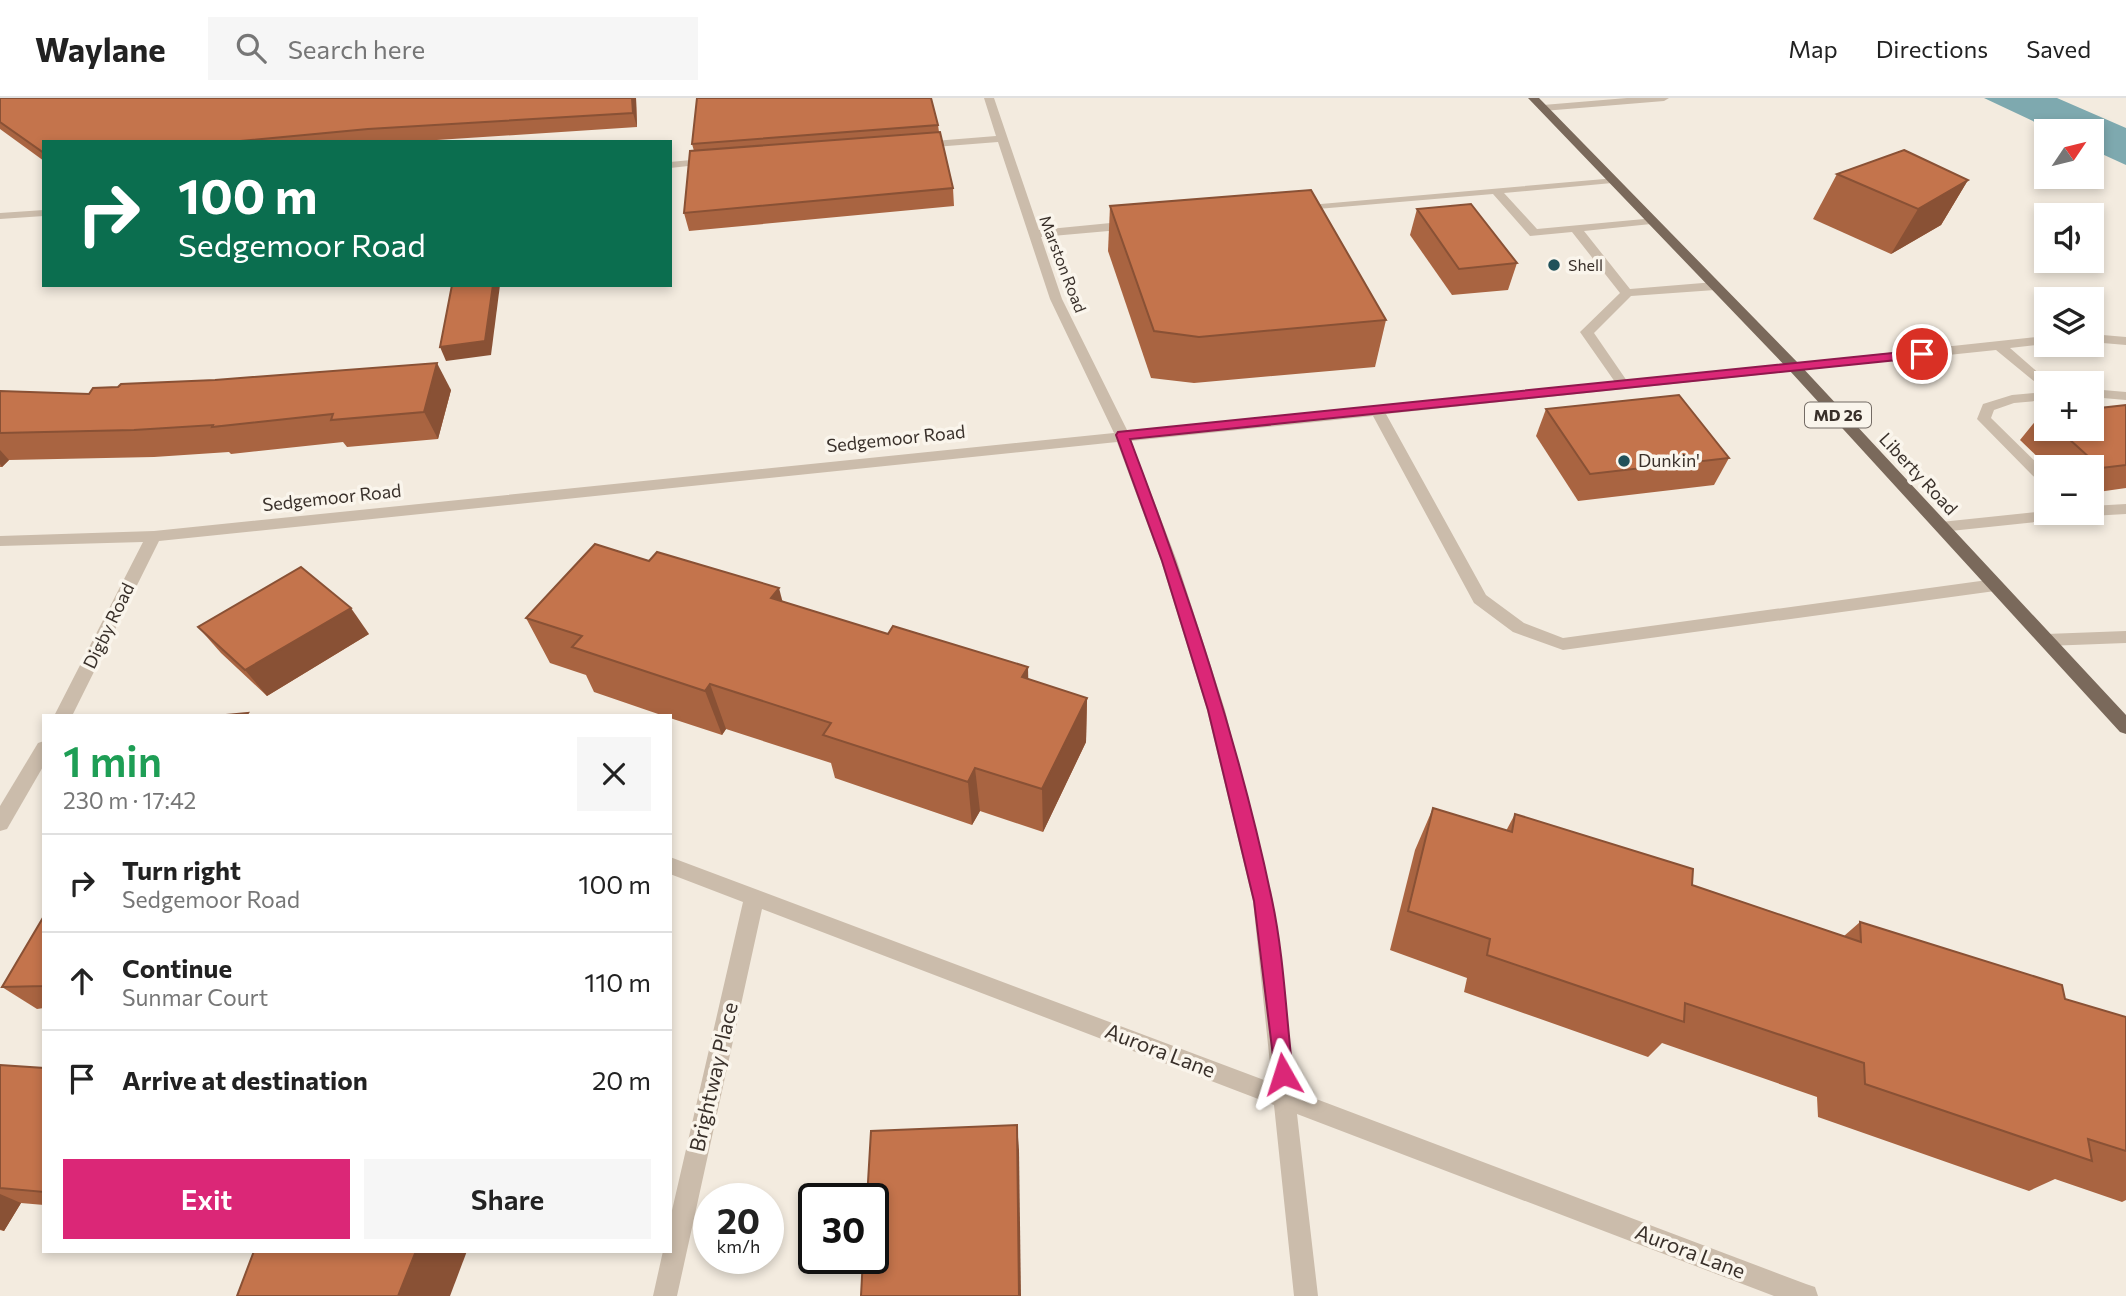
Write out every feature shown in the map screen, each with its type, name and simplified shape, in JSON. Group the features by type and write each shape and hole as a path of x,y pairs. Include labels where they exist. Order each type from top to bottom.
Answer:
{"main road":[{"name":"Liberty Road","path":"1538,103 1795,368 2126,727"}],"street":[{"name":"Marston Road","path":"989,98 1056,299 1122,435 1169,561 1216,710 1263,901 1306,1296"},
{"path":"1538,103 1664,98"},
{"path":"905,146 1002,139"},
{"path":"672,164 726,160"},
{"path":"1282,211 1612,180"},
{"path":"1496,191 1534,233 1651,220"},
{"path":"0,216 42,213"},
{"path":"1033,234 1149,223"},
{"path":"1575,228 1627,293"},
{"path":"1624,386 1587,332 1627,293 1715,286"},
{"path":"2104,339 2126,341"},
{"name":"Sedgemoor Road","path":"0,541 154,536 1122,435 1624,386 2034,341"},
{"path":"1999,345 2034,376"},
{"path":"2104,394 2126,396"},
{"path":"2034,397 1988,407 1984,419 2034,469"},
{"path":"1377,410 1480,599 1497,617 1541,638 1563,644 1995,585"},
{"path":"2104,510 2126,509"},
{"path":"1941,527 2034,517"},
{"name":"Digby Road","path":"64,714 154,536"},
{"path":"2046,640 2126,637"},
{"path":"0,822 42,751"},
{"name":"Aurora Lane","path":"672,866 1806,1296"},
{"name":"Brightway Place","path":"665,1296 754,898"}],"water":[{"path":"1984,98 2057,98 2126,128 2126,165 2104,155 2104,119 2034,119 2034,122"}],"building":[{"path":"0,98 632,98 633,113 368,129 251,140 42,140 42,152 0,122"},
{"path":"697,98 931,98 938,125 692,144"},
{"path":"940,132 953,188 684,213 690,151"},
{"path":"1904,150 1968,180 1918,209 1837,174"},
{"path":"1311,190 1386,320 1199,337 1154,331 1110,206"},
{"path":"1471,204 1517,263 1459,269 1417,209"},
{"path":"452,287 493,287 485,341 440,347"},
{"path":"437,363 424,412 331,420 333,414 212,427 213,425 0,433 0,391 89,394 93,388 118,387 121,384 215,380"},
{"path":"1679,395 1729,458 1590,474 1546,409"},
{"path":"2126,405 2126,465 2104,468 2104,455 2087,455 2071,441 2104,441 2104,408"},
{"path":"595,544 649,561 657,552 779,588 771,598 888,634 893,626 1028,667 1022,677 1087,698 1042,789 975,768 968,782 823,735 831,723 710,684 705,691 572,647 582,636 526,618"},
{"path":"301,567 351,608 245,670 198,627"},
{"path":"1433,808 1512,832 1515,814 1693,869 1692,885 1861,942 1860,922 2062,985 2065,999 2126,1017 2126,1151 2088,1139 2092,1161 1865,1084 1864,1063 1685,1003 1684,1022 1487,955 1490,939 1408,911"},
{"path":"42,919 42,986 2,987"},
{"path":"0,1065 42,1068 42,1192 0,1188"},
{"path":"1017,1125 1019,1296 861,1296 862,1274 889,1274 889,1183 868,1183 871,1131"},
{"path":"253,1253 415,1253 398,1296 237,1296"}],"place":[{"name":"Shell","path":"1554,265"},
{"name":"Dunkin'","path":"1624,461"}],"route":[{"path":"1283,1074 1263,901 1216,710 1169,561 1122,435 1922,354"}]}
